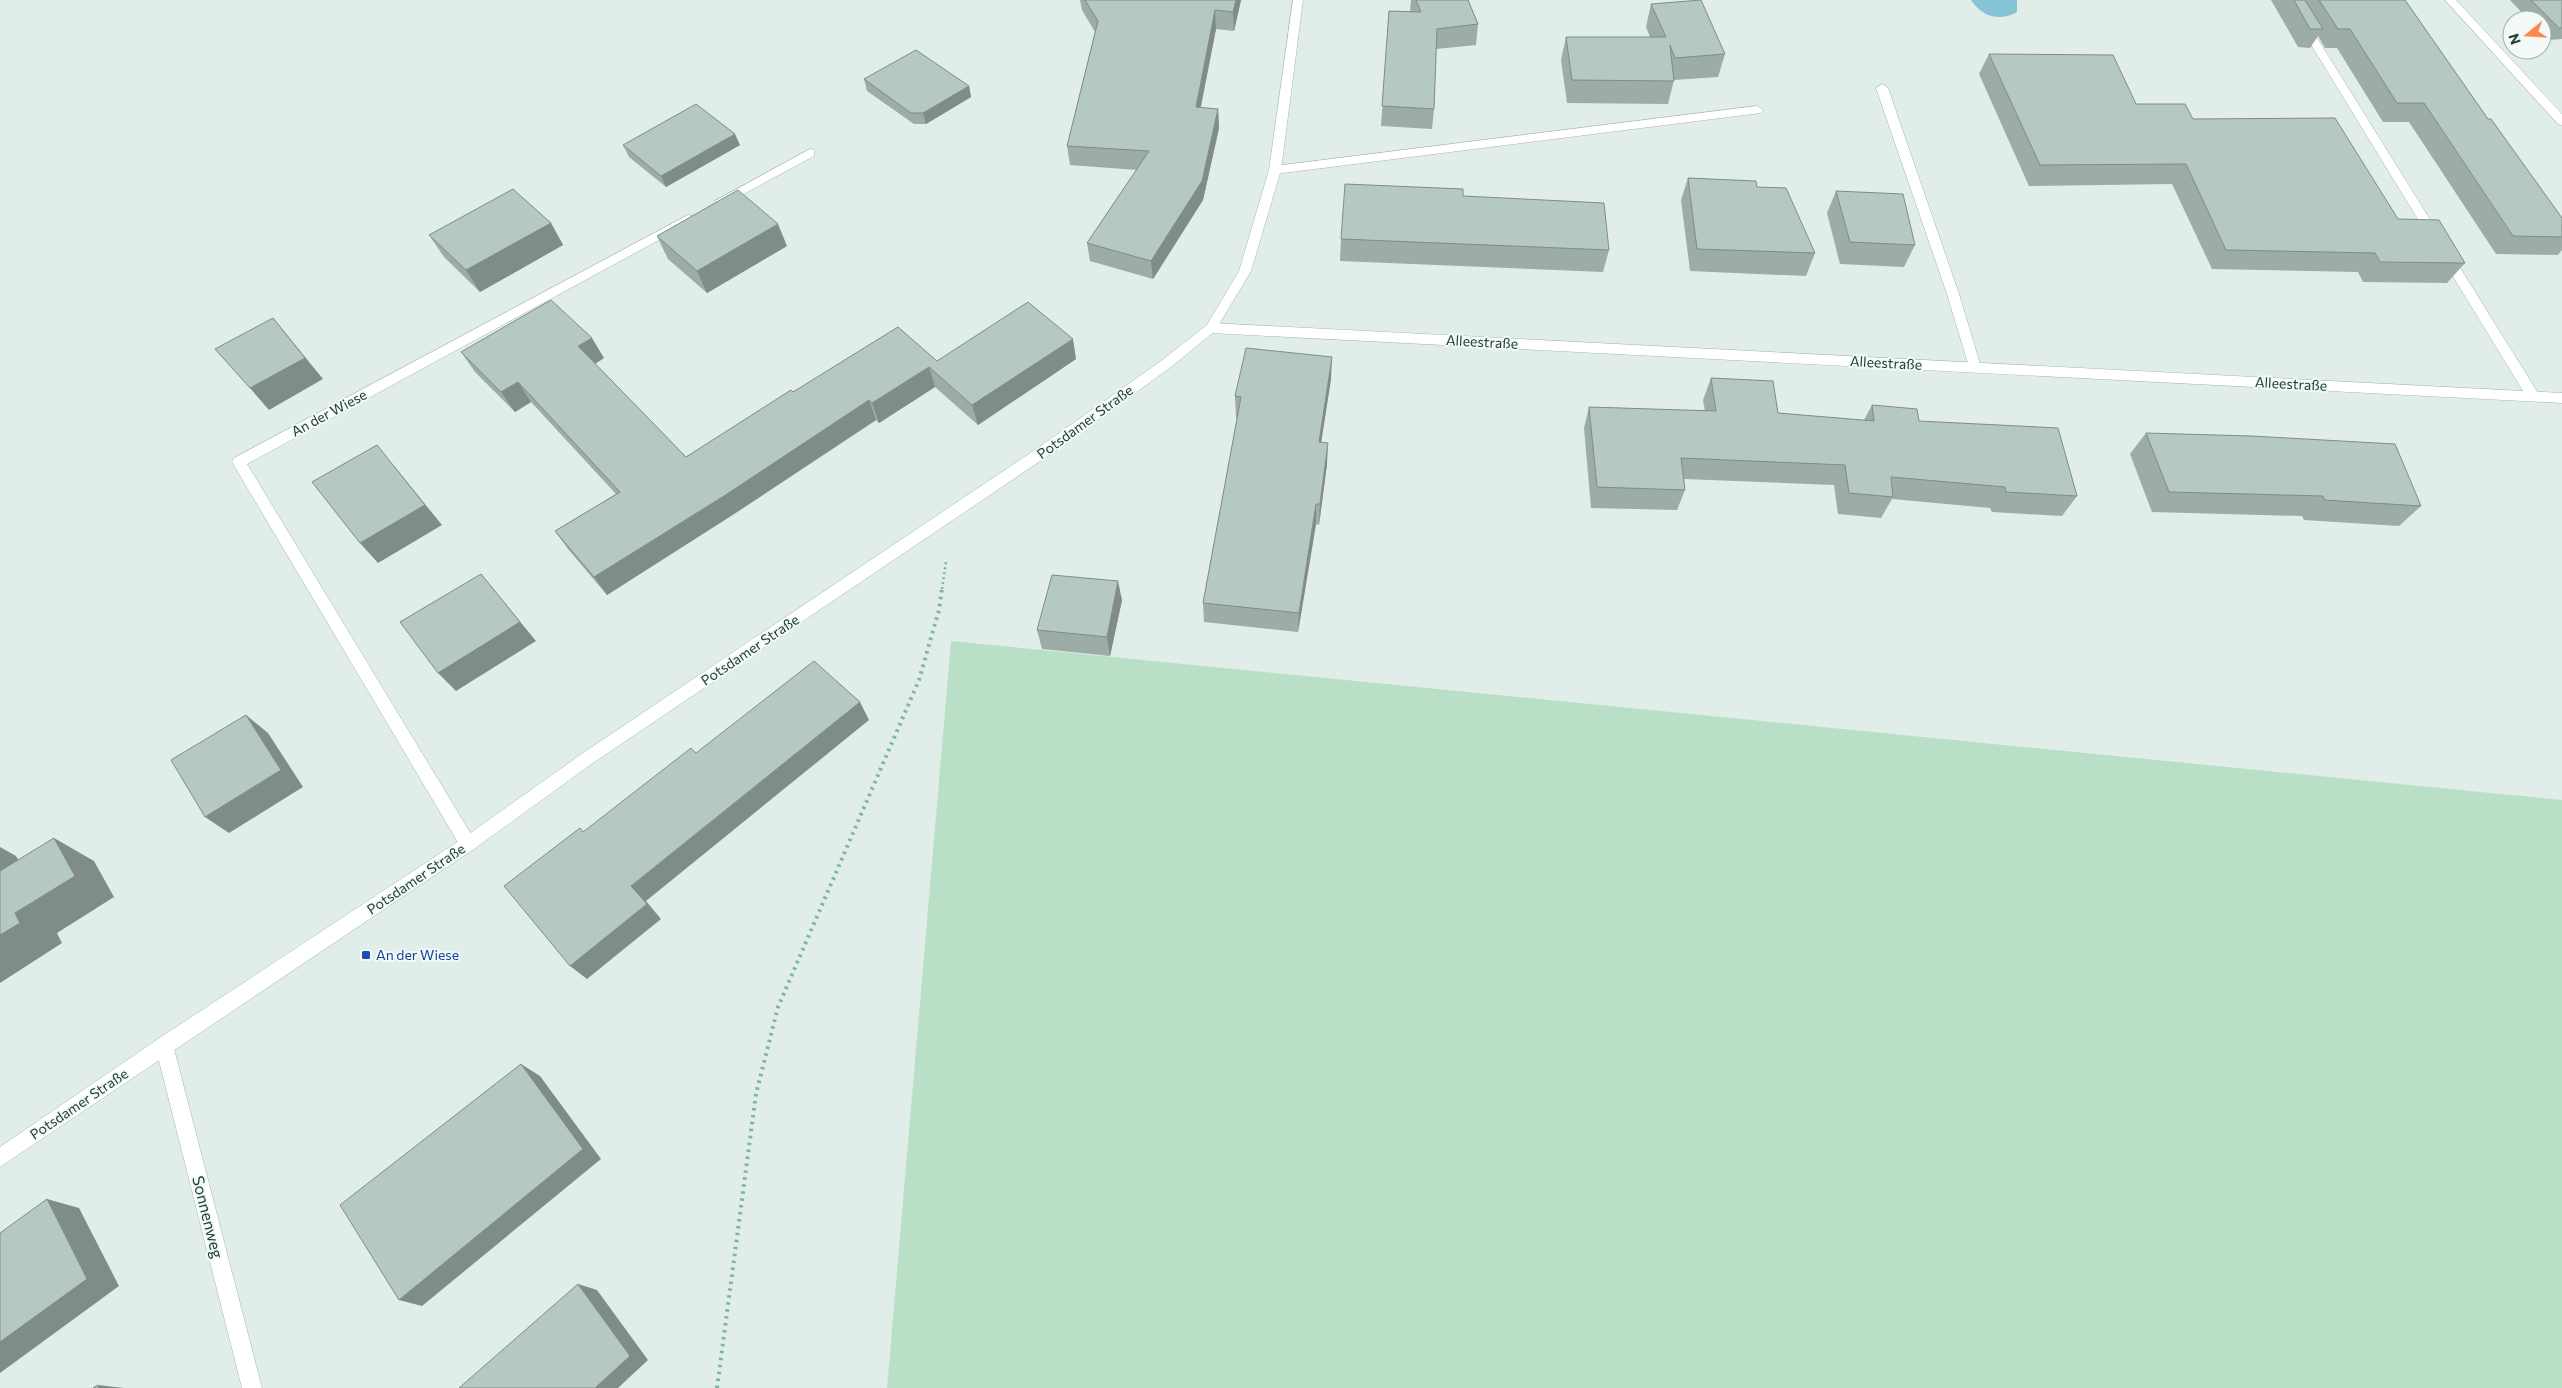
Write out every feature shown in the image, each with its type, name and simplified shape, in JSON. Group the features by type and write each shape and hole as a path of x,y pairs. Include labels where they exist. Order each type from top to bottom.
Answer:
{"street":[{"name":"Potsdamer Straße","path":"0,1158 164,1045 468,844 585,760 1053,445 1166,364 1211,328 1246,272 1275,170 1298,0"},
{"path":"2450,0 2562,121"},
{"path":"2296,13 2533,396"},
{"path":"1882,88 1953,294 1975,367"},
{"path":"1275,170 1757,110"},
{"name":"An der Wiese","path":"468,844 239,462 810,153"},
{"name":"Alleestraße","path":"1211,328 2562,398"},
{"name":"Sonnenweg","path":"164,1045 252,1388"}],"path":[{"path":"717,1388 756,1094 778,1007 919,680 939,610 946,562 922,534"}],"green space":[{"path":"951,641 2562,800 2562,1388 887,1388"}],"water":[{"path":"1971,0 2017,0 2017,12 2004,17 1992,16 1980,10"}],"building":[{"path":"1085,0 1236,0 1233,12 1215,10 1196,107 1218,109 1202,181 1151,261 1087,243 1149,151 1067,146 1098,21"},
{"path":"1416,0 1468,0 1478,24 1437,29 1434,109 1382,106 1389,11 1421,12"},
{"path":"1701,0 1725,54 1675,58 1670,45 1674,81 1572,80 1566,37 1666,37 1651,4"},
{"path":"2294,0 2305,0 2323,29 2310,29"},
{"path":"2319,0 2405,0 2488,119 2491,119 2562,218 2562,237 2513,236 2424,103 2397,103 2350,29 2338,29"},
{"path":"2531,0 2562,0 2562,28 2559,28 2552,21 2552,10 2541,10"},
{"path":"916,50 969,86 923,113 911,113 864,79"},
{"path":"1989,54 2113,55 2136,104 2185,104 2193,119 2335,118 2398,219 2439,220 2465,263 2380,262 2375,253 2226,250 2186,164 2040,165"},
{"path":"696,104 735,134 661,176 623,145"},
{"path":"1688,178 1756,181 1757,187 1786,188 1815,253 1697,249"},
{"path":"1345,184 1463,189 1463,196 1604,203 1609,250 1341,239"},
{"path":"513,189 551,223 466,270 429,235"},
{"path":"738,190 778,224 697,271 657,236"},
{"path":"1836,191 1903,194 1915,245 1850,242"},
{"path":"551,300 592,338 578,346 686,457 791,390 793,392 898,327 937,361 1028,302 1073,339 972,405 929,367 872,403 869,400 724,496 594,577 555,531 620,492 518,382 501,392 461,352"},
{"path":"273,318 305,358 250,388 215,349"},
{"path":"1246,348 1332,357 1319,442 1328,443 1320,504 1316,504 1299,613 1203,603 1241,397 1235,396"},
{"path":"1711,378 1773,381 1778,413 1874,421 1872,405 1917,409 1919,421 2058,428 2077,496 2006,492 2005,487 1891,477 1893,497 1849,493 1845,465 1681,458 1685,490 1597,487 1589,407 1716,411"},
{"path":"2146,433 2251,436 2395,444 2421,506 2324,500 2323,496 2169,492"},
{"path":"377,445 425,505 360,543 312,482"},
{"path":"481,574 520,622 438,673 400,622"},
{"path":"1052,575 1118,581 1107,637 1037,630"},
{"path":"814,661 860,702 631,886 647,904 570,966 504,886 580,828 583,832 691,748 696,753"},
{"path":"246,715 281,770 205,817 171,760"},
{"path":"54,838 75,876 15,913 20,923 0,935 0,871"},
{"path":"521,1064 583,1149 399,1300 340,1205"},
{"path":"47,1199 87,1279 0,1342 0,1233"},
{"path":"578,1284 630,1356 595,1388 459,1388"}],"place":[{"name":"An der Wiese","path":"366,955"}]}
